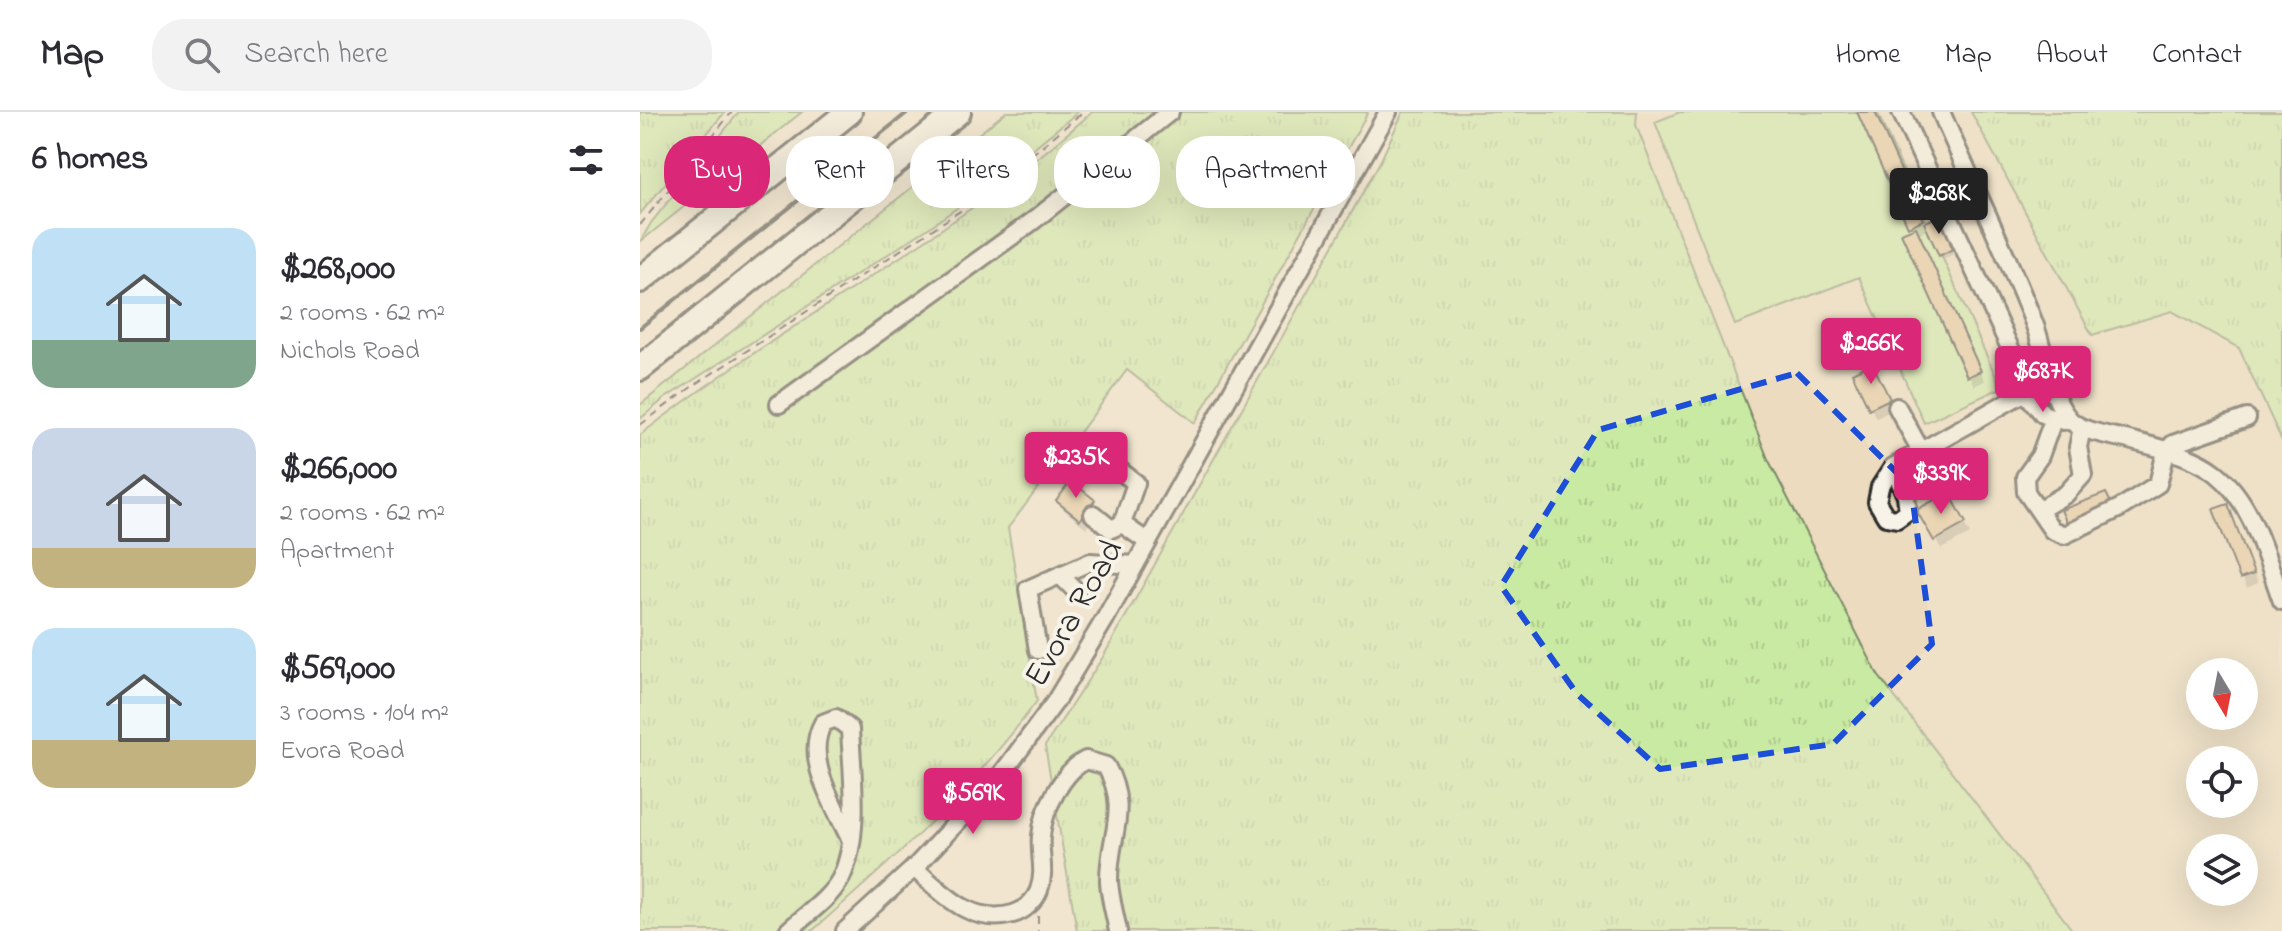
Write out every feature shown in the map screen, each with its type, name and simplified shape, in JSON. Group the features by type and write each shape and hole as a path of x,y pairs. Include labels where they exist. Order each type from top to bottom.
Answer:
{"highway":[{"path":"640,280 849,112"},
{"path":"640,368 958,112"}],"street":[{"path":"779,404 1033,221 1170,112"},
{"name":"Evora Road","path":"845,931 970,811 1041,723 1135,565 1388,112"},
{"path":"1901,112 2035,408 2053,420 2166,452 2215,472 2235,492 2249,517 2282,601"},
{"path":"1941,112 2033,320 2050,378 2077,425 2083,475 2066,494 2039,510"},
{"path":"1893,467 2050,378"},
{"path":"1897,407 1921,451"},
{"path":"2053,420 2040,456 2025,477 2026,492 2052,530 2064,535 2120,508 2158,484 2166,452 2180,439 2247,418"},
{"path":"1067,470 1088,446 1136,483 1122,524 1111,529 1093,514"},
{"path":"1122,524 1148,542"},
{"path":"1038,650 1028,589 1090,562 1135,565"},
{"path":"1061,576 1076,591"},
{"path":"788,931 830,893 841,877 850,839 853,798 850,729 836,718 823,723 815,737 814,754 850,839"},
{"path":"914,868 963,910 983,917 1004,917 1022,912 1038,893 1044,866 1040,835 1056,794 1072,767 1086,760 1106,766 1116,785 1119,808 1109,881 1118,931"}],"path":[{"path":"640,225 732,112"},
{"path":"640,425 693,386 977,200 1083,112"}],"highlighted area":[{"path":"1797,373 1911,487 1932,644 1833,744 1660,769 1577,694 1501,586 1598,430"}],"shaded area":[{"path":"1637,112 1971,112 2092,335 2172,310 2239,348 2282,441 2282,931 2073,931 1878,675 1768,459 1636,125"}],"green space":[{"path":"640,112 725,112 705,136 664,136 664,185 640,214"},
{"path":"739,112 802,112 770,138 720,136"},
{"path":"1006,112 1078,112 1038,144 1038,136 976,136"},
{"path":"1092,112 1368,112 1355,136 1176,136 1176,208 1315,208 1195,423 1127,370 1008,528 1037,701 986,765 902,850 812,931 640,931 640,435 696,393 972,208 1038,208 1038,158 1054,144 1054,208 1160,208 1160,136 1064,136"},
{"path":"1403,112 1637,112 1636,125 1768,459 1878,675 2073,931 1077,931 1045,746 1103,657 1381,160"},
{"path":"1680,112 1877,112 2001,388 1924,423 1859,277 1735,325 1655,122"},
{"path":"1971,112 2282,112 2282,441 2239,348 2172,311 2092,335"},
{"path":"910,189 910,208 957,208 664,399 640,419 640,405 886,208 894,208 894,202"},
{"path":"664,207 682,208 640,242"}],"building":[{"path":"1857,112 1875,112 1923,220 1908,227"},
{"path":"1938,216 1954,242 1950,243 1953,249 1939,256 1924,223"},
{"path":"1916,227 1981,371 1967,377 1901,233"},
{"path":"1872,363 1890,399 1869,409 1852,373"},
{"path":"1071,481 1095,500 1080,520 1056,501"},
{"path":"1949,492 1966,523 1934,541 1916,510"},
{"path":"2106,493 2113,507 2068,526 2061,510"},
{"path":"2228,504 2254,574 2240,579 2213,509"}],"railway":[{"path":"640,328 908,112"}]}
